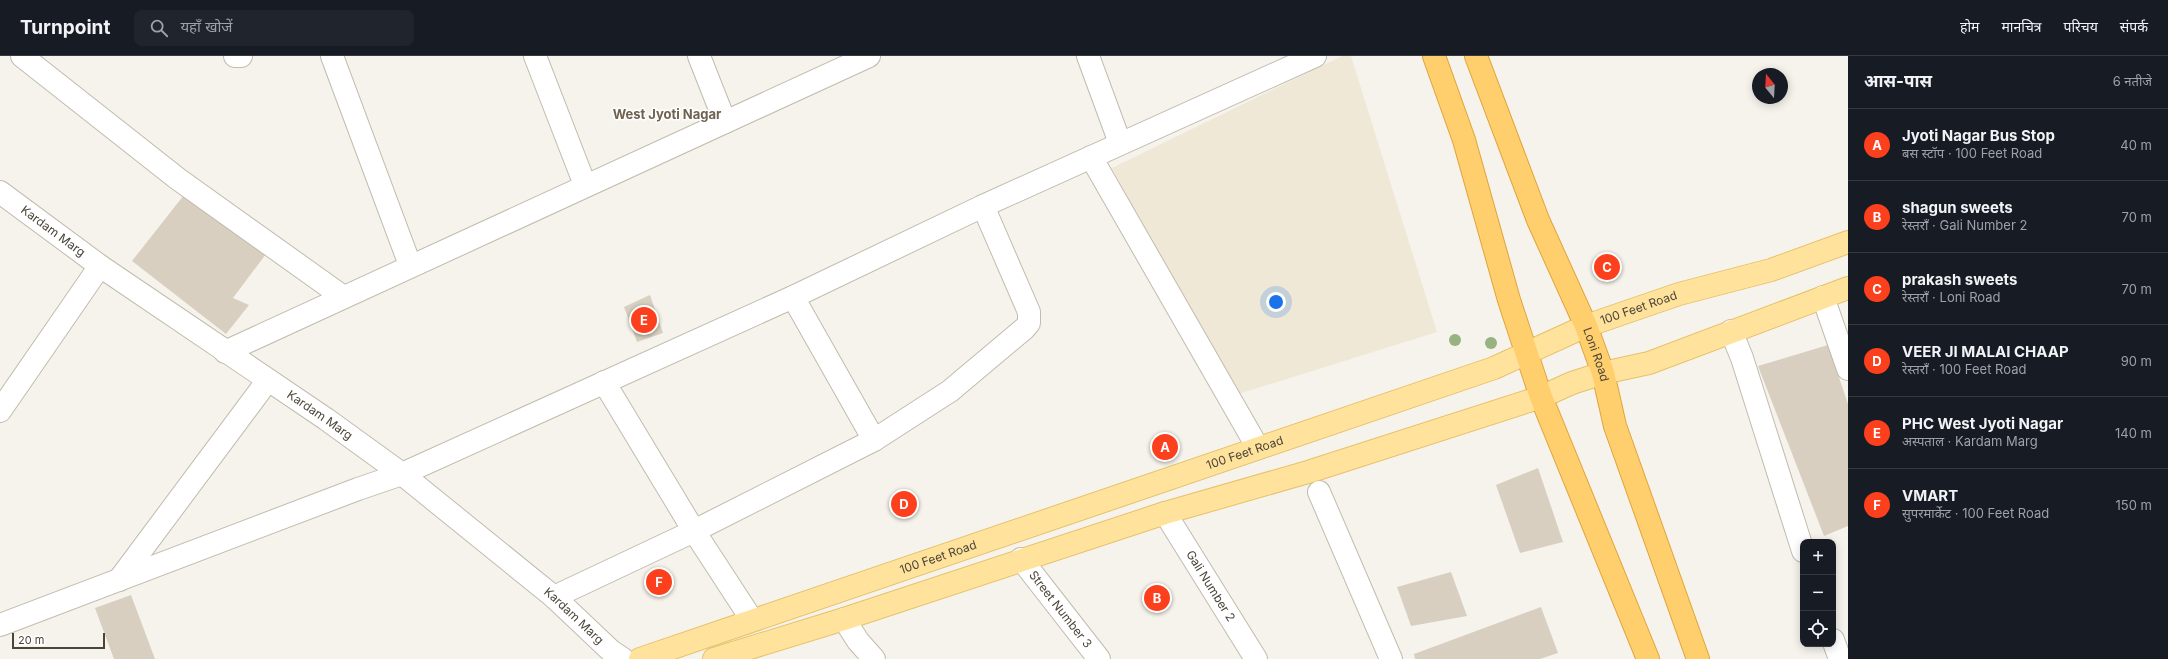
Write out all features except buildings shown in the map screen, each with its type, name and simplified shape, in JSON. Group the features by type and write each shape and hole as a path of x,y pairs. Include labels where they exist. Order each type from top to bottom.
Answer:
{"highway":[{"path":"1434,56 1464,140 1509,300 1528,353 1541,397 1648,659"},
{"name":"Loni Road","path":"1476,56 1538,220 1586,326 1603,373 1615,426 1698,659"}],"main road":[{"name":"100 Feet Road","path":"640,659 1494,368 1586,326 1679,294 1771,270 1848,242"},
{"path":"714,659 844,619 1021,559 1165,513 1308,472 1541,397 1572,383 1603,373 1649,363 1848,288"}],"street":[{"path":"22,56 178,179 342,296"},
{"path":"235,56 241,56"},
{"path":"332,56 410,265"},
{"path":"535,56 585,185"},
{"path":"699,56 725,122"},
{"path":"225,352 342,296 869,56"},
{"path":"1088,56 1120,143"},
{"path":"0,625 402,474 793,297 983,206 1120,143 1315,56"},
{"path":"1090,157 1258,448"},
{"name":"Kardam Marg","path":"0,192 100,266 268,380 402,474 554,597 611,651 623,659"},
{"path":"554,597 694,531 874,440 950,391 1029,323 1029,312 983,206"},
{"path":"0,411 100,266"},
{"path":"793,297 874,440"},
{"path":"1823,298 1848,369"},
{"path":"1731,331 1742,358 1800,542"},
{"path":"119,580 268,380"},
{"path":"604,382 694,531 752,620"},
{"path":"1319,492 1391,659"},
{"name":"Gali Number 2","path":"1165,513 1256,659"},
{"name":"Street Number 3","path":"1021,559 1099,659"},
{"path":"844,619 858,641 874,659"},
{"path":"1836,647 1840,659"}],"shaded area":[{"path":"1342,56 1351,56 1437,332 1232,396 1112,168"}],"place":[{"name":"prakash sweets","path":"1607,267"},
{"name":"PHC West Jyoti Nagar","path":"644,320"},
{"name":"Jyoti Nagar Bus Stop","path":"1165,447"},
{"name":"VEER JI MALAI CHAAP","path":"904,504"},
{"name":"VMART","path":"659,582"},
{"name":"shagun sweets","path":"1157,598"}],"district":[{"name":"West Jyoti Nagar","path":"667,114"}]}
